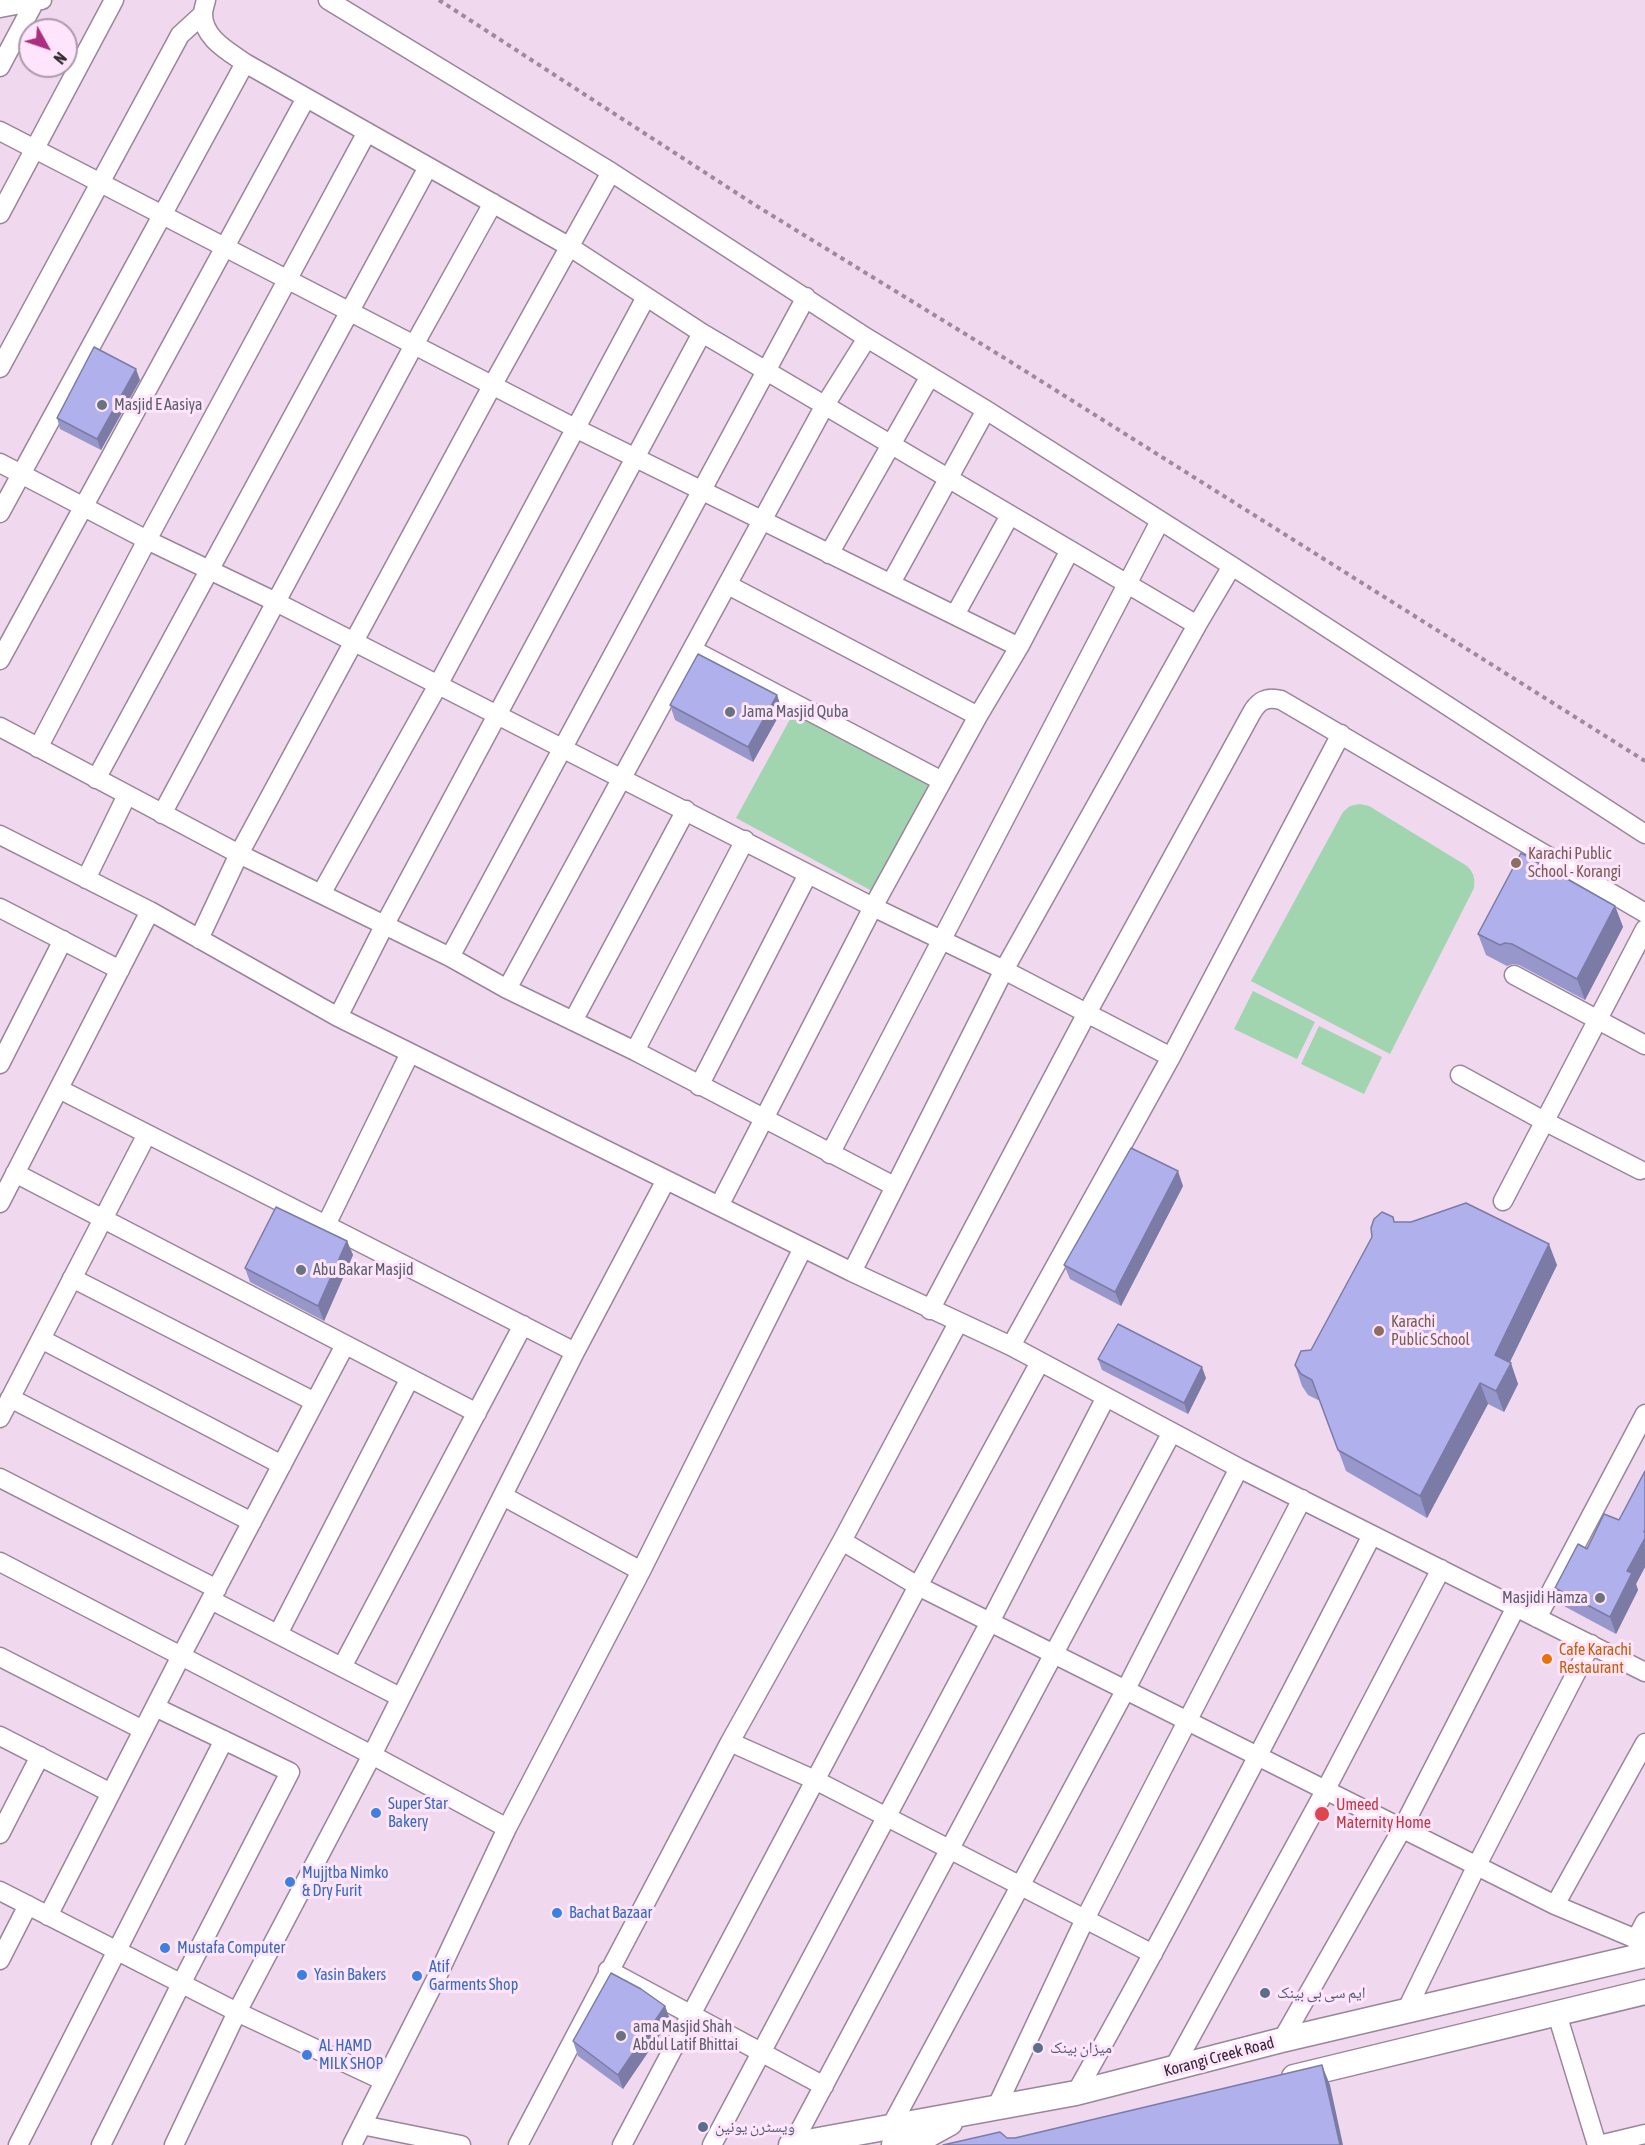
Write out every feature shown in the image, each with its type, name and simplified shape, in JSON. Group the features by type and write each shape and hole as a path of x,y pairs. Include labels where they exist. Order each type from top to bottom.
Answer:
{"main road":[{"name":"Korangi Creek Road","path":"791,2145 892,2137 965,2114 1076,2093 1282,2040 1406,2012 1641,1950"},
{"path":"1268,2084 1645,1992"},
{"path":"892,2137 929,2142 965,2114"}],"street":[{"path":"0,214 114,0"},
{"path":"328,0 611,172 867,338 986,410 1232,566 1645,834"},
{"path":"0,8 39,1"},
{"path":"0,67 39,1"},
{"path":"205,7 207,29 214,40 245,63 570,247 702,333 1197,625"},
{"path":"0,368 180,35 205,7"},
{"path":"0,513 245,63"},
{"path":"0,660 306,98"},
{"path":"0,131 492,386 1019,647"},
{"path":"38,748 147,540 367,132"},
{"path":"96,779 428,167"},
{"path":"200,939 238,855 492,386 611,172"},
{"path":"162,814 414,345 493,203"},
{"path":"321,894 438,685 646,297"},
{"path":"450,957 806,297"},
{"path":"338,1017 385,924 702,333"},
{"path":"507,989 825,405 867,338"},
{"path":"829,554 930,376"},
{"path":"891,583 986,410"},
{"path":"0,463 147,540 276,602 873,907 1005,970 1170,1057"},
{"path":"955,615 1010,515"},
{"path":"830,1154 1160,521"},
{"path":"719,1206 873,907 978,716 1019,647 1070,550"},
{"path":"852,1272 1005,970 1232,566"},
{"path":"728,585 978,716"},
{"path":"693,650 942,781"},
{"path":"930,1310 1087,1013 1256,706 1264,699 1281,700 1645,913"},
{"path":"0,727 238,855 385,924 507,989 635,1051 894,1186"},
{"path":"1011,1346 1170,1057 1341,734"},
{"path":"86,879 127,795"},
{"path":"573,1021 686,810"},
{"path":"0,835 150,911 338,1017 852,1272 1011,1346 1239,1468 1645,1672"},
{"path":"635,1051 745,840"},
{"path":"699,1086 808,874"},
{"path":"0,908 120,970"},
{"path":"0,1203 150,911"},
{"path":"1503,1202 1645,929"},
{"path":"0,1064 63,940"},
{"path":"1514,975 1645,1045"},
{"path":"326,1225 410,1053"},
{"path":"1460,1075 1640,1170"},
{"path":"59,1089 575,1352"},
{"path":"0,1418 147,1134"},
{"path":"15,1173 477,1413"},
{"path":"174,2145 237,2012 372,1755 575,1352 666,1180"},
{"path":"352,2145 507,1828 641,1571 803,1248"},
{"path":"72,1278 315,1402"},
{"path":"518,2145 608,1970 730,1742 842,1542 958,1323"},
{"path":"342,1667 523,1325"},
{"path":"41,1339 282,1465"},
{"path":"48,1916 181,1656 345,1345"},
{"path":"622,2145 918,1586 1040,1362"},
{"path":"278,1634 410,1378"},
{"path":"712,2145 887,1818 1106,1397"},
{"path":"10,1398 252,1522"},
{"path":"1538,1618 1645,1414"},
{"path":"791,2145 1172,1432"},
{"path":"892,2137 1020,1886 1125,1690 1239,1468"},
{"path":"0,1478 214,1595 278,1634 400,1698"},
{"path":"503,1496 641,1571"},
{"path":"996,2108 1085,1919 1302,1499"},
{"path":"1076,2093 1258,1757 1372,1535"},
{"path":"842,1542 918,1586 1324,1791 1477,1865 1641,1950 1645,1922"},
{"path":"0,1562 372,1755 507,1828"},
{"path":"1173,2069 1441,1569"},
{"path":"1282,2040 1402,1829 1516,1607"},
{"path":"1406,2012 1477,1865 1591,1644"},
{"path":"0,1657 143,1730"},
{"path":"101,2145 181,1983 290,1772 155,1707"},
{"path":"0,1736 111,1793"},
{"path":"18,2145 224,1740"},
{"path":"730,1742 815,1780 1153,1954"},
{"path":"1555,1905 1645,1743"},
{"path":"0,1834 6,1810 40,1756"},
{"path":"0,1891 237,2012 384,2081"},
{"path":"0,1960 28,1905"},
{"path":"608,1970 824,2086"},
{"path":"1557,2014 1598,2145 1645,2134"},
{"path":"362,2125 461,2145"}],"path":[{"path":"439,0 755,205 1006,359 1645,761"}],"green space":[{"path":"794,712 930,785 872,891 736,818"},
{"path":"1360,804 1369,806 1467,866 1474,878 1474,888 1390,1054 1251,981 1343,812 1350,806"},
{"path":"1253,991 1315,1022 1297,1059 1234,1029"},
{"path":"1319,1026 1382,1057 1364,1094 1301,1064"}],"building":[{"name":"Masjid E Aasiya","path":"94,347 136,369 97,439 57,418"},
{"name":"Jama Masjid Quba","path":"698,654 777,695 748,747 670,705"},
{"path":"1521,853 1615,906 1577,979 1512,944 1500,945 1478,934"},
{"path":"1131,1148 1178,1171 1115,1292 1064,1265"},
{"path":"1466,1203 1549,1244 1495,1355 1511,1363 1496,1391 1480,1383 1420,1496 1338,1450 1312,1380 1301,1374 1295,1365 1301,1351 1311,1350 1372,1237 1371,1228 1374,1219 1382,1212 1393,1217 1394,1222 1411,1222"},
{"name":"Abu Bakar Masjid","path":"276,1207 347,1241 318,1306 245,1268"},
{"path":"1118,1324 1202,1367 1184,1403 1098,1359"},
{"path":"1645,1471 1645,1538 1627,1571 1632,1573 1610,1617 1555,1588 1578,1544 1587,1549 1604,1514 1619,1520"},
{"name":"ama Masjid Shah Abdul Latif Bhittai","path":"611,1973 641,1989 665,2006 618,2075 573,2041"},
{"path":"1322,2065 1340,2145 943,2145 1000,2132 1007,2138 1015,2138"}],"place":[{"name":"Masjid E Aasiya","path":"102,405"},
{"name":"Jama Masjid Quba","path":"730,712"},
{"name":"Karachi Public School - Korangi","path":"1516,863"},
{"name":"Abu Bakar Masjid","path":"301,1270"},
{"name":"Karachi Public School","path":"1379,1331"},
{"name":"Masjidi Hamza","path":"1600,1598"},
{"name":"Cafe Karachi Restaurant","path":"1547,1659"},
{"name":"Super Star Bakery","path":"376,1813"},
{"name":"Umeed Maternity Home","path":"1322,1814"},
{"name":"Mujjtba Nimko & Dry Furit","path":"290,1882"},
{"name":"Bachat Bazaar","path":"557,1913"},
{"name":"Mustafa Computer","path":"165,1948"},
{"name":"Yasin Bakers","path":"302,1975"},
{"name":"Atif Garments Shop","path":"417,1976"},
{"name":"ایم سی بی بینک","path":"1265,1993"},
{"name":"ama Masjid Shah Abdul Latif Bhittai","path":"621,2036"},
{"name":"میزان بینک","path":"1038,2048"},
{"name":"AL HAMD MILK SHOP","path":"307,2055"},
{"name":"ویسٹرن یونین","path":"703,2127"}]}
